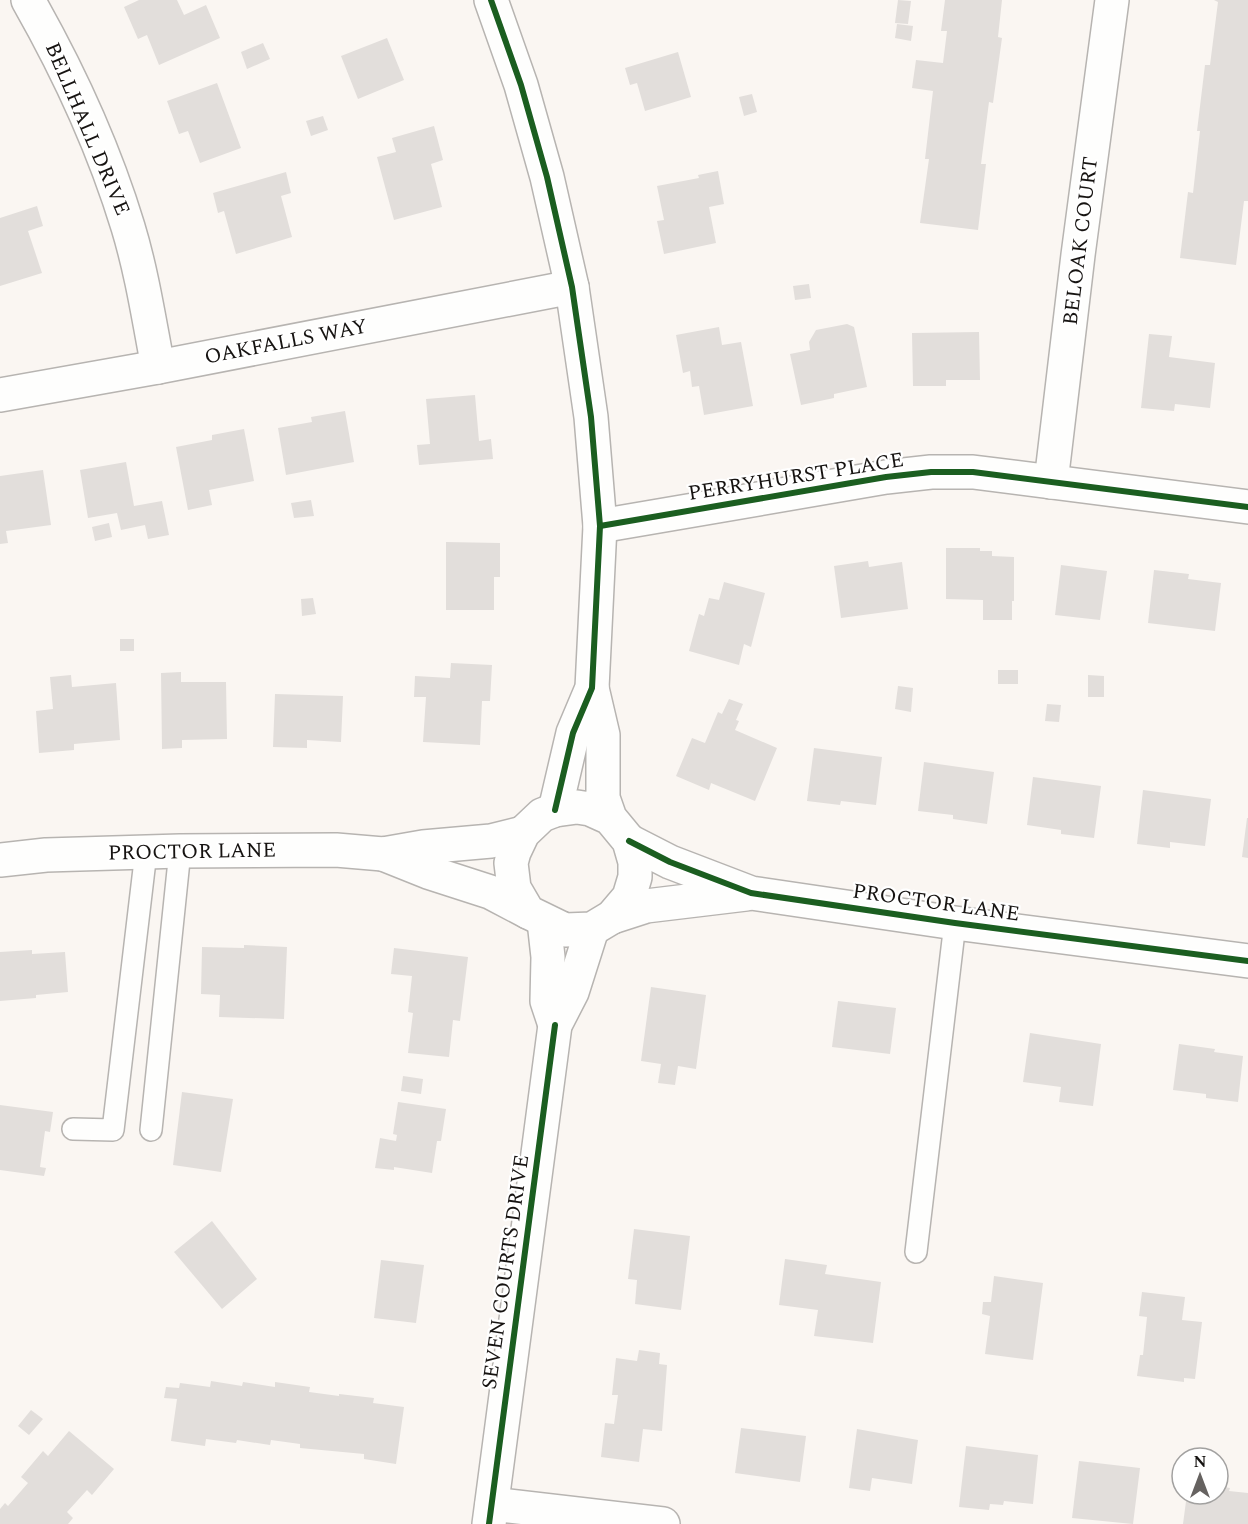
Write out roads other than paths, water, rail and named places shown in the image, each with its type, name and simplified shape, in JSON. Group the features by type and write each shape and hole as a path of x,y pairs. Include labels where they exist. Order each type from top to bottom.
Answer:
{"street":[{"name":"BELLHALL DRIVE","path":"28,0 46,31 83,108 117,192 140,271 158,367"},
{"path":"491,0 521,85 547,177 572,287 591,417 600,525 596,653 592,688 573,734 555,810"},
{"name":"BELOAK COURT","path":"1051,482 1112,0"},
{"name":"OAKFALLS WAY","path":"0,395 158,367 572,287"},
{"name":"PERRYHURST PLACE","path":"600,525 886,477 931,472 973,472 1248,507"},
{"path":"592,688 603,735 603,798 620,830 635,862 635,877 629,897 602,923 565,930 536,916 514,888 511,863 514,852 523,833 542,815 555,810 577,807 590,809 620,830"},
{"name":"PROCTOR LANE","path":"620,830 669,862 751,893 955,923 1248,961"},
{"name":"PROCTOR LANE","path":"0,860 46,855 180,851 336,850 383,854 423,847 491,841 523,833"},
{"name":"PROCTOR LANE","path":"383,854 428,872 490,892 536,916"},
{"name":"PROCTOR LANE","path":"602,923 646,906 751,893"},
{"name":"SEVEN COURTS DRIVE","path":"536,916 548,957 547,1000 555,1025"},
{"name":"SEVEN COURTS DRIVE","path":"491,1514 555,1025 602,923"},
{"path":"491,1514 663,1524"}],"lane":[{"path":"151,1130 180,851"},
{"path":"72,1129 113,1130 146,852"},
{"path":"916,1252 955,923"}]}
